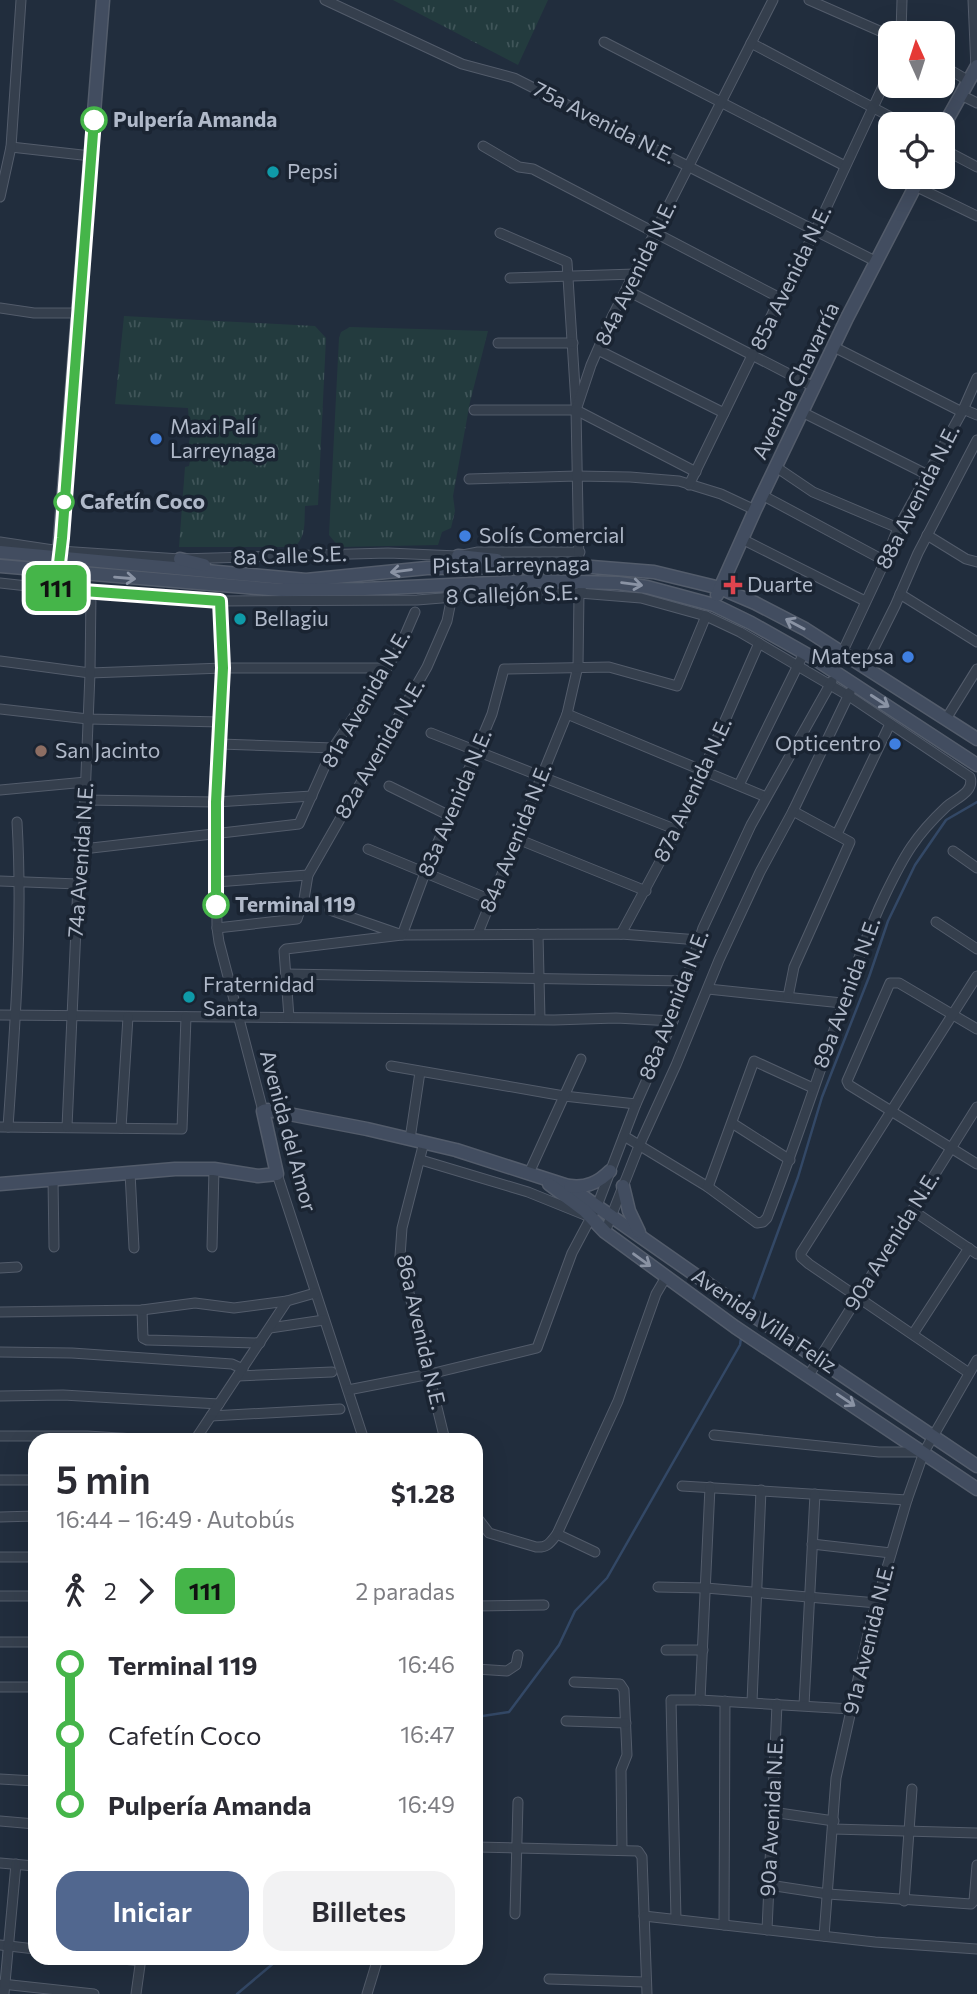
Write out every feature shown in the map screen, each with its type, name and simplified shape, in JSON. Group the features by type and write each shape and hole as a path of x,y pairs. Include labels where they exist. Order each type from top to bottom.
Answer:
{"street":[{"path":"0,197 22,0"},
{"path":"56,589 103,0"},
{"name":"75a Avenida N.E.","path":"325,0 462,64 514,78 877,262"},
{"name":"84a Avenida N.E.","path":"579,566 576,410 598,350 626,290 773,0"},
{"path":"809,0 878,30"},
{"path":"901,21 902,0"},
{"path":"951,112 974,72 973,0"},
{"path":"604,42 845,166"},
{"path":"751,43 878,112"},
{"path":"956,69 974,72"},
{"path":"961,95 977,103"},
{"name":"85a Avenida N.E.","path":"689,485 780,298 816,232 878,96"},
{"path":"484,146 780,298"},
{"path":"7,153 91,156"},
{"path":"955,155 977,167"},
{"name":"Avenida Chavarría","path":"714,605 762,495 914,189"},
{"path":"931,189 977,216"},
{"path":"500,233 564,260 569,266 576,410"},
{"path":"510,278 635,274"},
{"path":"626,290 814,387"},
{"path":"0,308 34,313 79,313"},
{"path":"498,343 573,343"},
{"path":"834,347 977,415"},
{"path":"598,350 724,413"},
{"name":"88a Avenida N.E.","path":"842,653 898,528 977,378"},
{"path":"474,410 576,410 696,471"},
{"path":"802,412 926,474"},
{"name":"88a Avenida N.E.","path":"863,668 927,535 977,440"},
{"path":"776,467 813,492 898,528"},
{"path":"469,479 577,476 679,481 721,494 755,510"},
{"path":"762,495 885,561"},
{"path":"927,535 966,559 977,562"},
{"path":"742,539 865,601"},
{"name":"8a Calle S.E.","path":"0,542 59,561 388,553 458,556 478,552 580,552"},
{"name":"Pista Larreynaga","path":"0,552 281,590 509,582 639,585 714,605 751,623 809,656 833,679 921,728 944,752 977,765"},
{"path":"458,556 543,567"},
{"path":"180,559 246,575"},
{"name":"Pista Larreynaga","path":"0,566 59,561 314,580 428,568 579,566 646,570 720,588 755,603 805,629 977,739"},
{"path":"579,593 588,582"},
{"name":"8 Callejón S.E.","path":"0,583 91,593 220,601 417,600 504,593 579,593 641,598 706,617 797,665 833,679"},
{"name":"74a Avenida N.E.","path":"67,1127 78,884 83,849 91,593"},
{"name":"84a Avenida N.E.","path":"478,933 567,713 578,666 579,593"},
{"path":"900,593 977,642"},
{"name":"82a Avenida N.E.","path":"217,928 297,919 308,875 427,667 447,621 452,596"},
{"name":"Avenida del Amor","path":"220,601 223,668 216,802 217,928 277,1174 362,1433"},
{"name":"81a Avenida N.E.","path":"217,835 299,824 334,748 399,649 415,612"},
{"path":"578,666 609,667 677,686 706,617"},
{"name":"87a Avenida N.E.","path":"621,934 677,830 759,643"},
{"path":"739,785 797,665 809,656 823,651 842,653"},
{"path":"0,661 90,673 223,668 387,668"},
{"name":"83a Avenida N.E.","path":"402,935 425,873 478,751 492,714 504,669 578,666"},
{"path":"946,719 977,669"},
{"name":"88a Avenida N.E.","path":"430,1374 537,1348 572,1254 594,1211 636,1104 673,1021 699,940 745,836 833,679"},
{"path":"851,690 891,724 944,752"},
{"name":"88a Avenida N.E.","path":"605,1232 622,1186 719,960 851,690"},
{"path":"0,709 88,719 221,722"},
{"path":"567,713 766,797"},
{"path":"837,834 891,724"},
{"path":"921,728 929,730 967,754 977,753"},
{"path":"431,733 677,830"},
{"path":"220,744 334,748"},
{"name":"89a Avenida N.E.","path":"708,1186 757,1223 767,1218 790,1160 872,922 906,852 928,824 953,801 970,790 970,777 944,752"},
{"path":"0,790 86,782"},
{"path":"389,786 450,816"},
{"path":"85,800 216,802 312,796"},
{"path":"788,997 794,967 849,845 848,840 793,811"},
{"path":"17,822 20,883 16,1016 4,1127 182,1129 186,1017"},
{"path":"83,849 217,835"},
{"path":"515,838 646,891"},
{"path":"368,849 491,900"},
{"path":"953,851 977,868"},
{"path":"216,882 308,875"},
{"path":"0,881 78,884"},
{"path":"330,910 402,935"},
{"path":"936,922 977,948"},
{"path":"289,1017 286,949 402,935 478,933 621,934 699,940"},
{"path":"538,934 540,1019"},
{"path":"286,974 686,981"},
{"path":"969,1373 801,1257 801,1253 977,976"},
{"path":"977,1029 899,983 890,983 847,1081 849,1085 977,1164"},
{"path":"708,989 842,1003"},
{"path":"0,1015 673,1021"},
{"path":"121,1128 128,1017"},
{"path":"533,1174 581,1059"},
{"path":"624,1136 708,1186 754,1062 813,1088"},
{"path":"391,1066 564,1096 636,1104"},
{"path":"410,1139 420,1072"},
{"name":"90a Avenida N.E.","path":"809,1375 977,1109"},
{"name":"Avenida Villa Feliz","path":"263,1111 274,1110 424,1142 568,1186 594,1211 605,1232 735,1327 977,1489"},
{"path":"732,1123 790,1160"},
{"name":"86a Avenida N.E.","path":"424,1142 402,1228 400,1256 443,1433"},
{"path":"421,1160 594,1211"},
{"path":"212,1247 214,1169"},
{"path":"0,1184 214,1169 258,1176 277,1174"},
{"path":"568,1186 596,1183 610,1171"},
{"path":"130,1173 134,1248"},
{"name":"Avenida Villa Feliz","path":"533,1174 594,1211 611,1215 754,1316 977,1466"},
{"path":"53,1179 54,1247"},
{"path":"622,1186 640,1235"},
{"path":"912,1210 973,1251 913,1334"},
{"path":"0,1268 17,1267"},
{"path":"483,1525 489,1533 536,1547 549,1545 557,1534 618,1401 656,1294 666,1277"},
{"path":"0,1312 142,1310 195,1303 234,1308 287,1301 315,1293"},
{"path":"200,1433 287,1301"},
{"path":"142,1310 143,1338 146,1340 260,1343"},
{"path":"270,1328 324,1320"},
{"path":"0,1352 232,1364 241,1372 332,1371"},
{"name":"91a Avenida N.E.","path":"824,1936 836,1777 877,1603 924,1452 977,1360"},
{"path":"348,1390 430,1374"},
{"path":"0,1396 63,1395 219,1404"},
{"path":"211,1416 340,1409"},
{"path":"714,1435 879,1452 924,1452"},
{"path":"0,1436 28,1436"},
{"path":"0,1479 28,1480"},
{"path":"682,1486 907,1500"},
{"path":"700,1700 710,1487"},
{"path":"752,1702 761,1490"},
{"path":"804,1705 815,1494"},
{"path":"0,1517 28,1516"},
{"path":"557,1534 595,1552"},
{"path":"812,1544 891,1553"},
{"path":"0,1557 28,1557"},
{"path":"658,1587 706,1588 877,1603"},
{"path":"0,1597 28,1596"},
{"path":"483,1606 544,1605"},
{"path":"0,1642 28,1642"},
{"path":"666,1650 703,1650"},
{"path":"483,1669 513,1670 518,1655"},
{"path":"574,1682 620,1684 624,1690 627,1755 621,1770 622,1849"},
{"path":"0,1687 28,1687"},
{"path":"676,1919 671,1700 851,1709"},
{"path":"724,1925 725,1701"},
{"name":"90a Avenida N.E.","path":"767,1930 777,1704"},
{"path":"566,1721 626,1723"},
{"path":"0,1779 28,1781"},
{"path":"904,1901 912,1789"},
{"path":"515,1914 518,1802"},
{"path":"772,1812 834,1825 977,1833"},
{"path":"0,1821 28,1823"},
{"path":"483,1847 638,1851 642,1857 647,1994"},
{"path":"0,1863 28,1865"},
{"path":"16,1864 4,1945 3,1987 94,1994"},
{"path":"769,1885 828,1894 971,1904 974,1901 977,1865"},
{"path":"0,1904 12,1905"},
{"path":"643,1916 875,1942 977,1950"},
{"path":"4,1945 28,1948"},
{"path":"136,1994 140,1965"},
{"path":"367,1994 377,1965"},
{"path":"549,1979 646,1982"}],"green space":[{"path":"393,0 548,0 518,65"},
{"path":"124,316 315,326 326,338 318,505 305,506 303,534 294,547 179,547 185,467 189,466 190,461 186,458 190,437 188,408 115,404"},
{"path":"350,327 488,331 470,402 453,496 455,511 451,528 442,532 438,545 339,547 329,535 339,338 341,332"}],"waterway":[{"path":"750,1308 798,1177 822,1097 888,921 915,865 946,820 977,802"},
{"path":"483,1716 509,1712 559,1645 575,1611 607,1578 740,1345 741,1338"},
{"path":"237,1994 271,1965"}],"bus line":[{"name":"111","path":"94,120 56,589 220,601 223,668 216,802 216,905"}],"place":[{"name":"Pulpería Amanda","path":"94,120"},
{"name":"Pepsi","path":"273,172"},
{"name":"Maxi Palí Larreynaga","path":"156,439"},
{"name":"Cafetín Coco","path":"64,502"},
{"name":"Solís Comercial","path":"465,536"},
{"name":"Duarte","path":"733,585"},
{"name":"Bellagiu","path":"240,619"},
{"name":"Matepsa","path":"908,657"},
{"name":"Opticentro","path":"895,744"},
{"name":"San Jacinto","path":"41,751"},
{"name":"Terminal 119","path":"216,905"},
{"name":"Fraternidad Santa","path":"189,997"}]}
